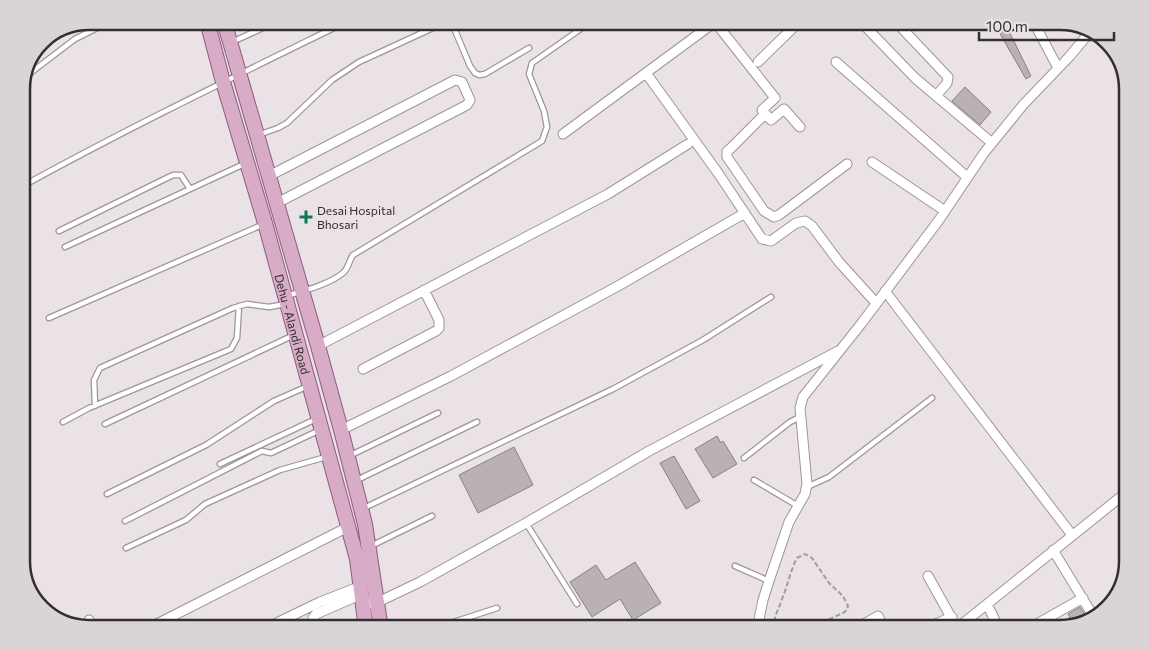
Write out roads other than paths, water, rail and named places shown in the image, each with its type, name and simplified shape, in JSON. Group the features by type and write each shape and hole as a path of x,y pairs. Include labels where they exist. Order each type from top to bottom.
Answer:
{"main road":[{"name":"Dehu - Alandi Road","path":"209,30 296,334 357,559 365,620"},
{"name":"Dehu - Alandi Road","path":"227,30 341,430 369,547 380,620"}],"street":[{"path":"563,134 703,30"},
{"path":"722,30 774,98 762,110 765,114 771,120 784,109 800,127"},
{"path":"758,62 791,30"},
{"path":"869,30 915,78 992,143"},
{"path":"904,30 948,77 947,83 936,96"},
{"path":"1038,30 1058,68"},
{"path":"760,620 763,600 789,522 807,484 800,417 802,397 842,348 945,211 992,143 1023,105 1085,35"},
{"path":"836,62 967,177"},
{"path":"646,73 762,239 771,241 800,222 805,221 812,226 839,262 876,303"},
{"path":"269,176 455,80 462,82 470,100 467,105 276,203"},
{"path":"765,114 730,149 727,156 769,216 779,215 848,164"},
{"path":"318,346 608,194 688,144"},
{"path":"872,162 945,211"},
{"path":"341,430 451,376 618,286 745,213"},
{"path":"363,369 439,328 438,320 424,290"},
{"path":"885,291 1072,536"},
{"path":"283,620 320,602 362,595 378,602 420,582 649,451 842,348"},
{"path":"967,620 1119,498"},
{"path":"165,620 348,528"},
{"path":"1053,550 1090,612"},
{"path":"928,576 953,620"},
{"path":"315,620 316,614 362,595"},
{"path":"1044,620 1083,598"},
{"path":"986,604 994,620"},
{"path":"871,620 878,616 880,620"},
{"path":"945,620 952,617"}],"lane":[{"path":"33,71 75,39 93,30"},
{"path":"231,43 259,30"},
{"path":"30,183 86,151 330,30"},
{"path":"257,136 278,128 287,122 345,70 430,30"},
{"path":"453,30 470,66 479,75 486,74 529,48"},
{"path":"95,406 94,380 100,368 239,306 256,304 269,307 336,278 346,269 353,255 542,141 547,127 544,111 530,74 532,63 579,30"},
{"path":"65,247 248,163"},
{"path":"59,231 173,175 181,175 190,189"},
{"path":"49,318 265,223"},
{"path":"361,509 613,389 703,340 771,297"},
{"path":"63,422 95,406 230,349 237,338 239,306"},
{"path":"105,424 296,334"},
{"path":"107,494 206,445 274,401 310,386"},
{"path":"806,488 829,477 932,398"},
{"path":"348,457 438,414"},
{"path":"744,458 790,422 800,417"},
{"path":"354,481 477,422"},
{"path":"220,464 320,424"},
{"path":"125,521 262,451 271,453 320,424"},
{"path":"126,548 186,520 205,504 280,470 329,456"},
{"path":"754,480 798,506"},
{"path":"369,547 432,516"},
{"path":"526,523 577,604"},
{"path":"735,566 769,581"},
{"path":"460,620 497,608"}],"place":[{"name":"Desai Hospital Bhosari","path":"306,217"}]}
